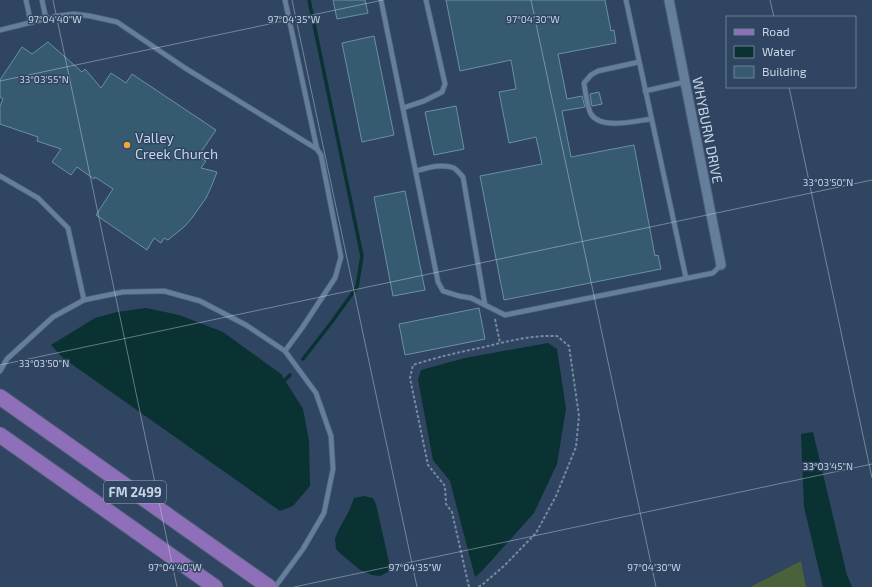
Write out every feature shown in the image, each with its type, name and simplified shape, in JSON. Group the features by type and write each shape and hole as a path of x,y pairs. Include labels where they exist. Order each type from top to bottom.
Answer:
{"main road":[{"name":"FM 2499","path":"0,397 269,587"},
{"name":"FM 2499","path":"0,435 215,587"}],"street":[{"name":"WHYBURN DRIVE","path":"669,0 721,265"}],"lane":[{"path":"26,0 31,23"},
{"path":"42,0 46,19"},
{"path":"285,0 317,149 321,155 341,256 335,278 310,317 285,351"},
{"path":"381,0 438,282 443,291 471,298 505,314 713,273 721,265"},
{"path":"403,108 424,102 442,92 445,84 426,0"},
{"path":"626,0 686,278"},
{"path":"0,30 57,16 74,14 117,22 185,68 317,149"},
{"path":"639,62 598,71 591,75 584,83 591,114 598,121 606,123 651,119"},
{"path":"645,91 685,82"},
{"path":"416,170 438,166 448,167 455,169 463,177 485,305"},
{"path":"0,176 38,198 68,228 84,300"},
{"path":"0,372 7,359 53,317 84,300 123,292 164,291 200,301 246,325 285,351 316,393 331,436 333,469 324,513 302,549 275,587"}],"path":[{"path":"493,308 500,343"},
{"path":"470,587 452,512 446,504 445,486 428,465 410,378 413,365 434,358 500,343 542,336 557,336 569,346 579,416 576,447 556,496 536,533 505,565 478,587"}],"green space":[{"path":"801,561 806,587 750,587"}],"water":[{"path":"146,308 179,315 223,332 281,374 303,409 309,441 310,486 293,506 280,511 63,358 51,345 95,318 117,312"},
{"path":"548,343 557,349 566,409 557,464 534,513 475,577 450,481 433,460 418,380 421,370 465,358"},
{"path":"813,432 847,575 852,587 823,587 804,507 801,434"},
{"path":"364,496 373,498 376,504 389,562 388,572 380,576 372,575 360,570 336,549 335,539 354,498"}],"building":[{"path":"333,0 365,0 368,13 337,19"},
{"path":"446,0 605,0 611,31 614,30 616,43 558,54 567,99 582,96 585,107 562,111 571,157 634,145 655,256 658,255 661,269 504,300 480,176 542,164 536,137 509,143 499,92 516,89 511,60 460,71"},
{"path":"374,36 394,135 362,142 342,43"},
{"name":"Valley Creek Church","path":"48,42 82,72 85,69 101,88 111,73 126,83 132,74 216,130 201,152 203,153 201,158 206,161 201,168 217,172 212,185 206,198 192,218 168,240 164,238 161,243 154,238 147,250 96,215 113,189 95,177 94,179 77,167 71,175 52,162 61,149 37,141 38,137 0,124 0,106 3,99 0,97 0,80 22,47 32,54"},
{"path":"599,92 602,104 592,106 590,94"},
{"path":"456,106 464,149 434,155 425,112"},
{"path":"405,191 425,290 393,296 374,197"},
{"path":"479,308 485,339 405,355 399,324"}],"waterway":[{"path":"303,359 357,287 362,256 309,0"},
{"path":"285,380 290,375"}],"place":[{"name":"Valley Creek Church","path":"127,145"}]}
